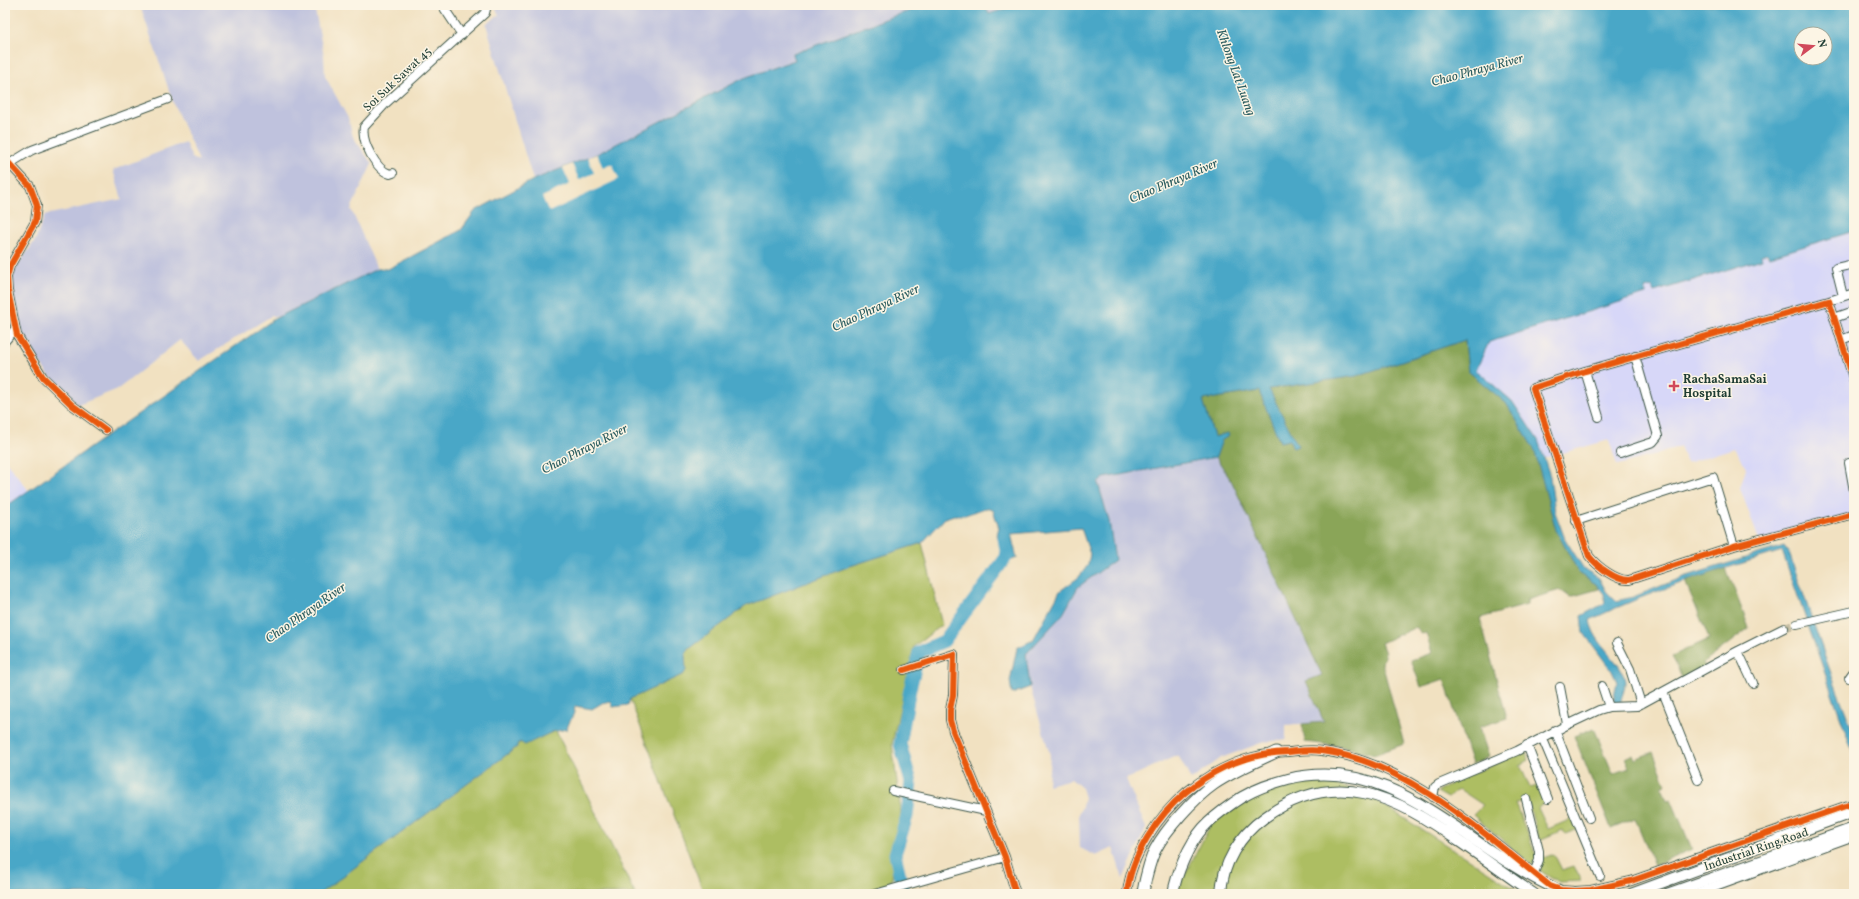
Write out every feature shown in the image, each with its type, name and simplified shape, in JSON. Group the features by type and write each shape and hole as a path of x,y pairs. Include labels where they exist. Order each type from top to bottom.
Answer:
{"highway":[{"path":"1143,894 1154,850 1179,816 1213,785 1244,766 1276,752"}],"main road":[{"path":"1172,894 1185,856 1202,828 1243,795 1273,783 1298,777 1321,774 1342,775 1385,786 1407,796 1461,830 1498,857 1531,877 1550,886"},
{"path":"1221,894 1227,866 1239,843 1253,826 1274,810 1299,799 1323,792 1343,791 1363,792 1380,797 1414,811 1534,894"},
{"name":"Industrial Ring Road","path":"1631,894 1854,812"},
{"name":"Industrial Ring Road","path":"1667,894 1854,828"}],"street":[{"path":"442,5 462,35"},
{"name":"Soi Suk Sawat 45","path":"393,173 390,174 381,170 372,156 364,139 364,127 386,103 485,14 487,5"},
{"path":"106,430 72,405 43,377 17,335 8,291 7,277 10,266 35,222 37,205 30,186 7,162 32,150 168,99"},
{"path":"1843,296 1836,268 1854,264"},
{"path":"1854,293 1635,356 1533,388 1576,521 1589,556 1595,562 1622,580 1629,580 1734,546 1854,514"},
{"path":"1829,301 1854,381"},
{"path":"1834,318 1854,311"},
{"path":"5,341 15,329"},
{"path":"1841,340 1854,335"},
{"path":"1620,453 1652,442 1658,436 1635,356"},
{"path":"1585,371 1598,417"},
{"path":"1849,463 1854,490"},
{"path":"1576,521 1713,477 1734,546"},
{"path":"1800,623 1854,611"},
{"path":"1433,797 1435,787 1439,784 1527,745 1568,724 1609,707 1628,707 1641,704 1738,651 1784,628"},
{"path":"1617,643 1630,669 1641,704"},
{"path":"1738,651 1752,683"},
{"path":"904,670 954,654 953,695 950,720 1005,857 1016,894"},
{"path":"1602,686 1609,707"},
{"path":"1560,687 1568,724"},
{"path":"1663,692 1698,780"},
{"path":"1555,730 1589,818"},
{"path":"1542,737 1600,876"},
{"path":"1527,745 1548,799"},
{"path":"1128,894 1128,885 1140,854 1153,828 1172,804 1200,780 1229,765 1255,755 1276,752 1321,750 1360,759 1409,781 1489,837 1550,886 1561,890 1591,890 1630,881 1854,803"},
{"path":"896,791 986,811"},
{"path":"1526,799 1539,851 1539,860 1534,873"},
{"path":"1693,894 1854,836"},
{"path":"875,894 1005,857"}],"shaded area":[{"path":"140,5 314,5 324,56 325,76 348,118 353,137 372,164 351,209 377,269 280,317 271,316 199,361 180,340 118,389 78,405 59,388 35,357 25,337 20,339 10,275 35,241 45,215 122,199 113,170 185,142 192,158 199,161 174,105"},
{"path":"494,5 928,5 888,18 793,54 795,60 744,78 597,154 533,180 486,24 499,15"},
{"path":"985,5 1017,5 989,14"},
{"name":"RachaSamaSai Hospital","path":"1854,231 1854,517 1760,543 1740,488 1746,468 1734,448 1687,463 1680,446 1656,455 1617,465 1609,440 1544,458 1538,440 1476,370 1489,342 1646,294 1645,289 1653,286 1654,292 1761,259 1760,255 1766,254 1769,257"},
{"path":"1216,457 1232,482 1322,676 1306,682 1324,722 1286,725 1286,739 1261,743 1221,758 1191,780 1178,755 1126,779 1146,828 1123,879 1113,848 1096,856 1080,848 1079,814 1085,798 1082,788 1071,779 1048,785 1050,755 1030,687 1026,654 1063,614 1078,587 1115,560 1109,521 1098,483 1104,478"},
{"path":"5,460 29,491 5,507"}],"green space":[{"path":"1465,340 1468,371 1506,403 1534,449 1556,530 1579,573 1596,584 1599,589 1570,597 1560,590 1527,600 1527,605 1480,618 1507,718 1479,727 1489,757 1472,764 1444,679 1421,687 1411,660 1432,653 1426,633 1422,634 1416,627 1381,643 1385,653 1382,663 1404,744 1374,755 1346,747 1305,742 1302,724 1324,722 1306,681 1322,675 1232,482 1216,457 1222,439 1228,436 1228,433 1214,437 1203,400 1259,391 1280,442 1290,440 1293,448 1297,446 1269,389 1356,376"},
{"path":"922,543 942,625 914,646 892,744 901,813 891,884 847,894 704,894 630,699 683,674 686,670 685,655 689,649 746,606 850,566"},
{"path":"1726,568 1749,628 1703,663 1705,667 1683,679 1672,656 1709,639 1685,581"},
{"path":"1594,728 1613,774 1629,768 1625,758 1633,754 1635,759 1653,752 1666,784 1662,786 1667,800 1671,799 1692,849 1654,865 1635,818 1611,828 1574,736"},
{"path":"556,731 635,894 319,894 517,747 517,744"},
{"path":"1525,751 1529,760 1520,765 1530,788 1541,785 1547,801 1538,808 1548,829 1574,818 1579,829 1565,834 1563,830 1539,840 1529,805 1521,802 1515,803 1537,858 1533,866 1473,815 1483,805 1459,789 1448,798 1437,792 1459,779"},
{"path":"1304,776 1363,792 1523,894 1175,894 1214,818"},
{"path":"1554,854 1562,870 1574,866 1581,881 1559,882 1539,869 1543,858"}],"water":[{"path":"928,5 985,5 989,14 1017,5 1854,5 1854,231 1769,257 1767,253 1761,255 1762,259 1654,292 1652,287 1645,289 1646,294 1489,342 1476,370 1512,401 1538,440 1550,476 1555,512 1565,539 1584,569 1599,578 1606,591 1616,601 1633,597 1684,577 1784,546 1789,553 1834,682 1854,734 1854,756 1782,551 1660,590 1590,620 1592,629 1602,645 1620,667 1625,682 1620,704 1613,702 1617,682 1612,671 1583,632 1581,616 1605,603 1604,594 1596,584 1579,573 1556,530 1534,449 1506,403 1468,371 1465,340 1356,376 1269,389 1298,446 1293,448 1290,440 1280,442 1259,391 1203,400 1214,437 1228,433 1229,436 1222,440 1216,457 1104,478 1098,483 1109,521 1115,560 1078,587 1063,614 1026,654 1030,687 1012,694 1010,681 1017,648 1033,640 1060,591 1079,577 1088,565 1090,554 1081,528 1011,534 1017,558 1012,560 1008,556 997,535 999,528 993,510 985,508 965,515 954,515 945,518 922,543 850,566 746,606 689,649 685,655 686,670 684,674 630,699 628,705 613,707 611,701 602,703 592,709 575,706 574,713 567,729 552,732 525,745 520,742 517,744 517,747 319,894 5,894 5,507 274,319 377,269 388,269 461,230 475,211 533,180 597,154 744,78 795,60 793,54 888,18"}],"pier":[{"path":"597,154 603,168 612,164 619,179 549,212 542,197 570,184 563,168 572,164 579,180 594,173 588,157"}],"waterway":[{"path":"904,894 895,854 907,816 911,782 900,744 910,689 919,652 944,641 1007,556 1004,538"}],"tunnel":[{"path":"1784,628 1797,624"}],"cycle path":[{"path":"5,159 30,186 37,205 35,222 10,266 7,277 8,291 17,335 43,377 72,405 106,430"},
{"path":"1854,381 1829,301 1585,371 1533,388 1589,556 1602,568 1618,578 1629,580 1734,546 1854,514"},
{"path":"904,670 954,654 953,695 950,720 953,731 1005,857 1016,894"},
{"path":"1127,894 1129,880 1147,838 1165,812 1176,801 1197,783 1221,769 1234,763 1260,755 1274,753 1317,750 1352,757 1383,768 1413,784 1443,803 1471,823 1550,886 1561,890 1591,890 1631,881 1854,803"}],"place":[{"name":"RachaSamaSai Hospital","path":"1674,386"}],"water label":[{"name":"Chao Phraya River","path":"1477,69"},
{"name":"Khlong Lat Luang","path":"1237,72"},
{"name":"Chao Phraya River","path":"1173,180"},
{"name":"Chao Phraya River","path":"875,307"},
{"name":"Chao Phraya River","path":"584,448"},
{"name":"Chao Phraya River","path":"305,612"}]}
